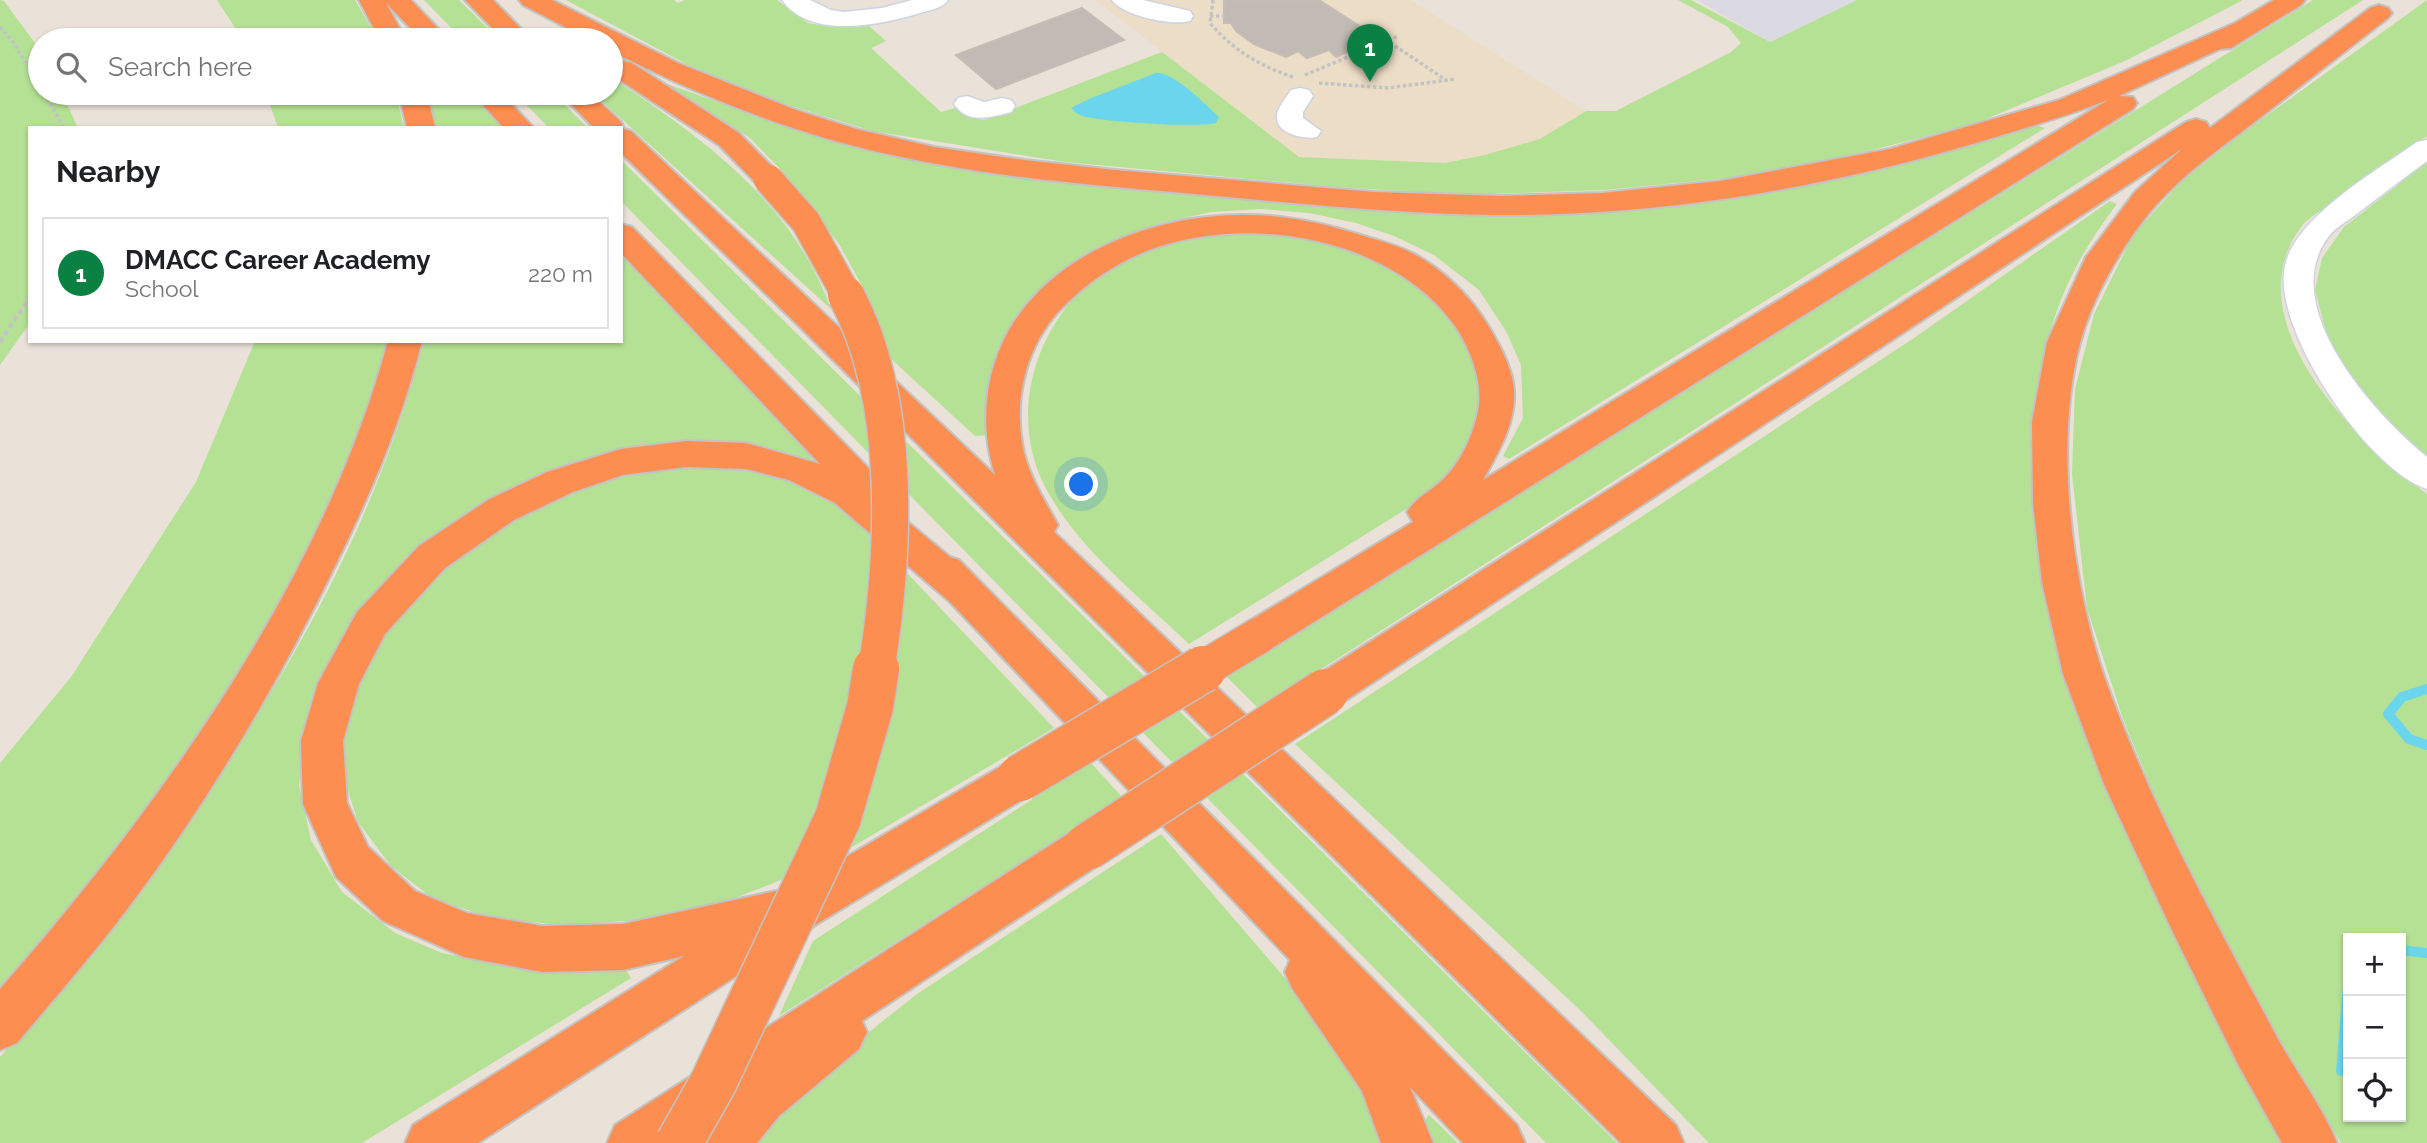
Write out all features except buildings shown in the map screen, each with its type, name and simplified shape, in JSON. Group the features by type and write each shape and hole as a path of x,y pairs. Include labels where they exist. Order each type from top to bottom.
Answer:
{"highway":[{"path":"372,0 387,28"},
{"path":"397,0 424,28"},
{"path":"478,0 507,28"},
{"path":"519,0 560,28"},
{"path":"532,0 585,28"},
{"path":"431,1143 804,907 1261,635 2292,0"},
{"path":"633,1143 2027,235 2389,7"},
{"path":"2311,1143 2256,1049 2186,911 2126,784 2083,674 2061,583 2051,503 2050,422 2064,342 2097,264 2146,198 2193,155 2389,7"},
{"path":"623,47 779,115 849,136 964,160 1127,180 1285,193 1443,205 1542,205 1640,200 1735,188 1815,175 1931,149 2088,99 2244,29"},
{"path":"623,69 729,139 806,222 830,261 855,312 872,361 886,433 891,549 882,633 870,707 838,818 778,952 713,1083 679,1143"},
{"path":"416,105 421,126"},
{"path":"498,105 518,126"},
{"path":"587,105 609,126"},
{"path":"623,139 1055,555 1419,913 1658,1143"},
{"path":"1055,555 1012,473 1004,437 1002,402 1010,365 1027,325 1057,292 1115,253 1145,241 1212,225 1250,223 1322,232 1404,262 1463,311 1487,352 1498,393 1488,440 1461,485 1308,606"},
{"path":"623,236 1499,1143"},
{"path":"0,1026 121,880 226,730 301,599 362,472 395,383 405,343"},
{"path":"804,907 623,947 542,949 464,935 399,906 352,862 325,804 322,741 339,683 371,622 432,557 501,510 560,482 621,463 686,454 746,456 799,469 848,493 962,590"},
{"path":"1241,876 1381,1076 1407,1143"},
{"path":"724,1143 761,1098 989,909"}],"street":[{"path":"794,0 819,15 840,18 873,18 936,0"},
{"path":"1124,0 1142,9 1181,16"},
{"path":"873,18 892,35"},
{"path":"1306,85 1290,112 1290,121 1307,131"},
{"path":"967,104 981,111 1002,106"},
{"path":"2427,148 2316,232 2303,255 2299,286 2304,320 2324,363 2357,409 2406,461 2427,477"}],"path":[{"path":"1213,0 1210,23 1225,42 1249,59 1306,85 1390,90 1456,79"},
{"path":"1210,16 1224,16"},
{"path":"0,27 13,41 28,66"},
{"path":"1380,36 1447,80"},
{"path":"1306,85 1398,36"},
{"path":"51,105 63,126"},
{"path":"0,342 28,300"}],"shaded area":[{"path":"1095,0 1411,0 1644,148 1445,163 1299,157"},
{"path":"1697,0 1857,0 1770,42"}],"green space":[{"path":"0,0 4,1 28,34 28,105 67,105 77,126 28,126 28,326 0,365"},
{"path":"217,0 355,0 371,28 235,28"},
{"path":"424,0 459,0 488,28 451,28"},
{"path":"566,0 674,0 678,3 685,0 777,0 808,23 832,27 868,25 886,41 871,48 941,112 959,107 970,117 984,120 1162,52 1299,157 1445,163 1540,139 1586,111 1616,111 1731,52 1741,43 1728,27 1678,0 1691,0 1770,42 1857,0 2243,0 2125,61 1974,124 1849,156 1738,177 1605,190 1464,195 1337,187 1065,162 872,131 785,104 688,65"},
{"path":"2313,0 2363,0 1259,709 1226,676"},
{"path":"2427,0 2427,136 2304,223 2284,263 2282,301 2292,339 2312,376 2338,411 2398,471 2427,494 2427,1143 2341,1143 2272,1028 2181,860 2123,719 2087,608 2072,474 2075,389 2094,314 2133,235 2180,183 2237,137"},
{"path":"667,84 789,127 877,151 1404,210 1806,184 1901,165 2034,125 2045,128 1509,459 1503,456 1523,418 1521,365 1506,331 1479,290 1434,255 1394,236 1356,223 1309,213 1262,209 1211,212 1161,223 1109,244 1071,264 1042,294 992,435 975,436 889,357 861,284 839,244 783,172 750,138"},
{"path":"623,85 710,148 768,204 793,235 814,270 831,309 606,105 623,105"},
{"path":"270,105 399,105 404,126 277,126"},
{"path":"430,105 480,105 500,126 435,126"},
{"path":"527,105 565,105 586,126 547,126"},
{"path":"623,162 1617,1143 1546,1143 623,203"},
{"path":"2427,162 2427,462 2358,392 2328,340 2315,290 2322,258 2344,227"},
{"path":"2110,201 2117,204 2086,249 2064,292 2049,336 2040,379 2036,471 2043,572 2292,1143 1709,1143 1581,1011 1295,744 1914,338"},
{"path":"1252,227 1397,258 1487,358 1476,443 1432,493 1189,644 1078,536 1049,494 1035,461 1028,426 1030,392 1038,358 1053,327 1074,298 1099,274 1129,255 1158,243"},
{"path":"623,256 813,457 810,460 742,444 480,509 305,734 299,786 311,840 342,892 395,933 442,953 516,967 623,965 631,978 362,1143 0,1143 0,1057 132,894 194,810 252,722 306,632 353,538 393,441 423,343 623,343"},
{"path":"254,343 389,343 357,445 306,562 225,704 73,918 0,999 0,763 71,677 196,482"},
{"path":"712,466 761,473 807,487 852,515 1054,728 852,847 776,882 714,906 642,920 559,925 488,917 432,898 391,866 358,822 343,775 346,721 368,661 400,611 435,573 529,508 599,480 657,469"},
{"path":"1090,762 1123,798 779,1016 813,941"},
{"path":"1161,834 1315,1013 1354,1065 1388,1143 750,1143 821,1070 917,994"},
{"path":"1429,1115 1458,1143 1431,1143 1425,1120"}],"water":[{"path":"1156,73 1171,78 1189,90 1219,117 1216,123 1170,125 1105,120 1080,115 1071,108 1089,99"}],"waterway":[{"path":"2427,689 2402,697 2388,714 2409,739 2427,745"},
{"path":"2406,951 2427,953"},
{"path":"2341,1071 2347,996"}],"place":[{"name":"DMACC Career Academy","path":"1370,82"}]}
